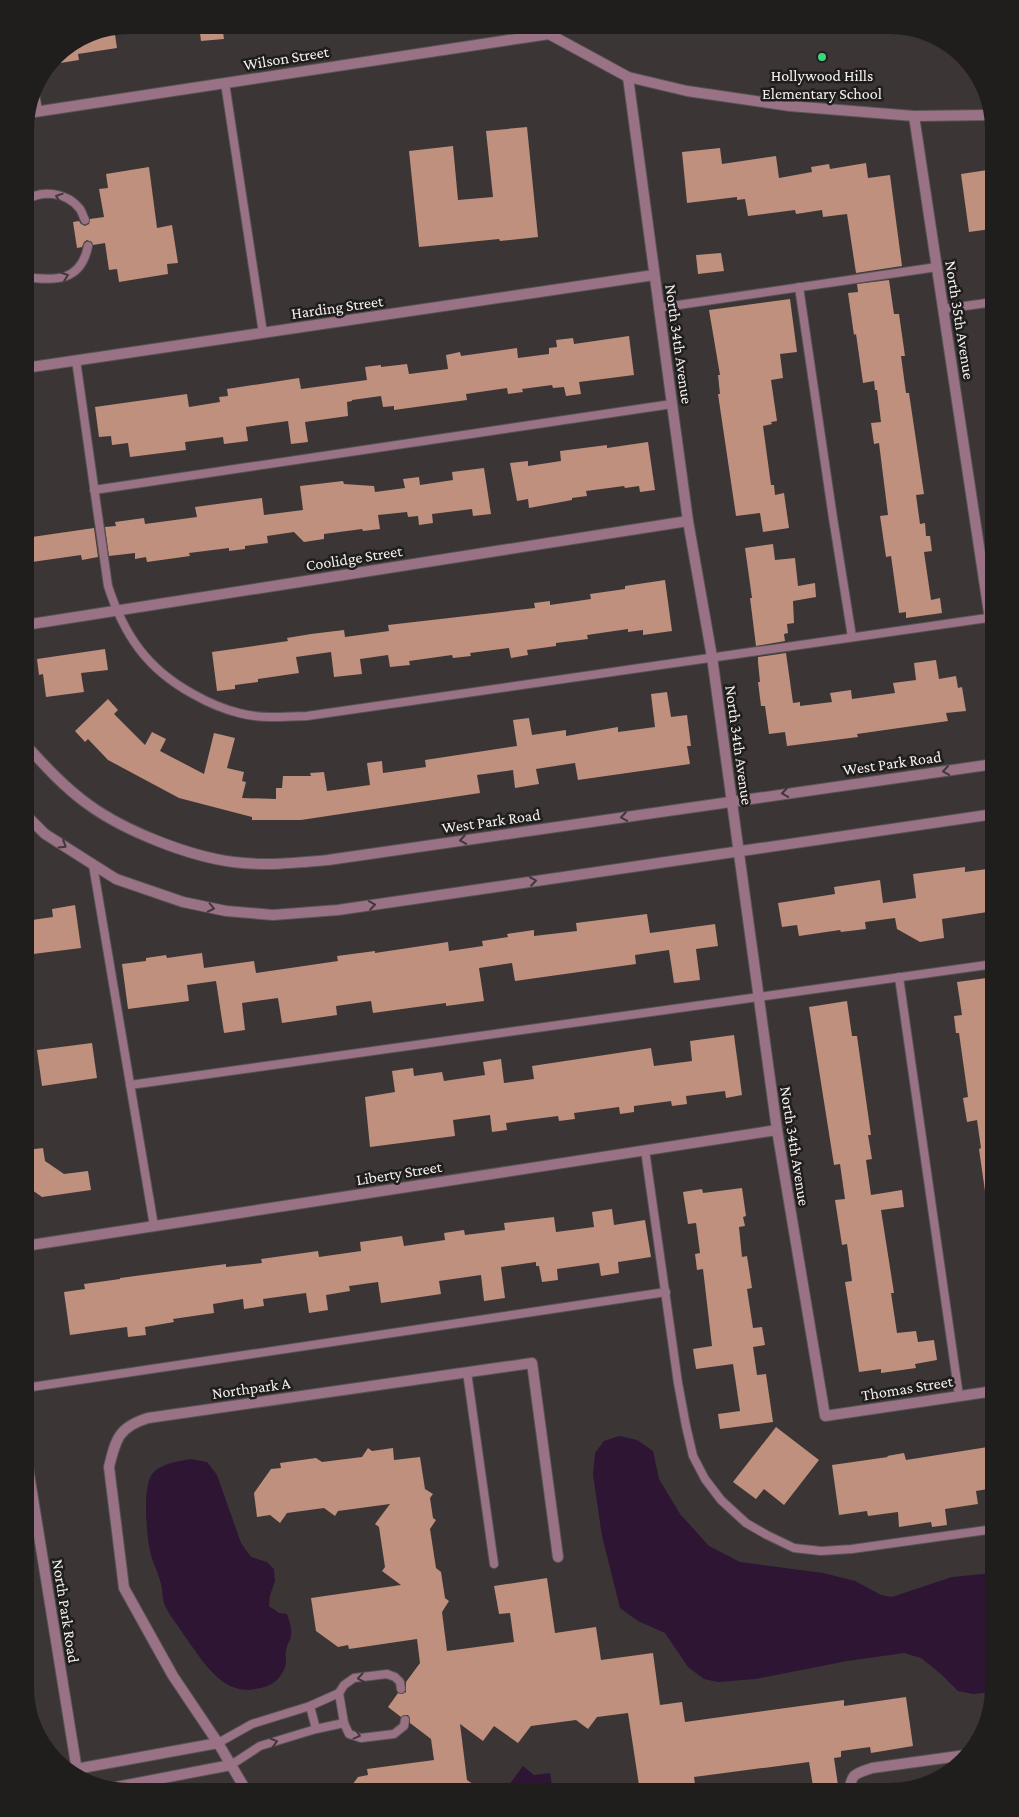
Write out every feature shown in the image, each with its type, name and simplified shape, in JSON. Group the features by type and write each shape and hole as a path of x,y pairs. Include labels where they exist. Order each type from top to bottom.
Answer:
{"street":[{"path":"549,34 628,77 687,91 790,106 914,116 984,115"},
{"name":"Wilson Street","path":"36,112 549,34"},
{"name":"North 34th Avenue","path":"628,77 688,521 712,657 777,1130 825,1416"},
{"name":"North 35th Avenue","path":"914,116 985,573"},
{"name":"Harding Street","path":"34,367 654,275"},
{"name":"Coolidge Street","path":"34,624 688,521"},
{"name":"West Park Road","path":"34,753 70,790 90,805 122,824 188,852 232,862 275,864 328,860 985,765"},
{"path":"34,823 45,834 116,879 184,902 226,911 273,915 338,910 985,815"},
{"name":"Liberty Street","path":"34,1245 777,1130"},
{"name":"Northpark A","path":"242,1783 173,1676 124,1588 109,1467 113,1450 122,1432 131,1424 148,1418 532,1363 558,1557"},
{"name":"Thomas Street","path":"825,1416 985,1392"},
{"name":"North Park Road","path":"34,1505 76,1767"},
{"path":"84,1772 218,1744"},
{"path":"851,1783 852,1778 857,1773 872,1768 956,1756"},
{"path":"137,1783 231,1765"}],"lane":[{"path":"225,83 263,333"},
{"path":"34,195 46,193 71,201 80,209 85,220"},
{"path":"34,278 50,280 71,274 82,266 88,246"},
{"path":"658,308 937,267"},
{"path":"799,288 832,518 852,637"},
{"path":"943,309 985,303"},
{"path":"76,360 108,586 116,610 140,652 159,672 178,686 209,703 239,714 273,718 307,716 985,618"},
{"path":"94,490 672,404"},
{"path":"93,865 154,1226"},
{"path":"130,1085 985,965"},
{"path":"899,977 959,1396"},
{"path":"645,1150 678,1382 693,1456 704,1479 721,1500 746,1523 794,1548 821,1551 852,1550 985,1530"},
{"path":"34,1387 666,1292"},
{"path":"467,1372 494,1564"},
{"path":"218,1744 252,1724 310,1706 339,1693 344,1685 354,1678 387,1674 395,1677 400,1682 401,1689"},
{"path":"339,1693 344,1723 349,1734 362,1738 394,1734 404,1726 405,1720"},
{"path":"310,1706 316,1729"},
{"path":"231,1765 260,1746 316,1729 344,1723"}],"shaded area":[{"path":"619,1436 637,1440 653,1451 659,1479 680,1514 709,1546 740,1562 823,1573 855,1581 881,1595 892,1597 952,1577 985,1574 985,1693 973,1694 958,1691 921,1658 904,1653 847,1661 755,1679 718,1682 704,1679 688,1667 665,1633 638,1621 620,1608 602,1536 593,1475 595,1453 604,1441"},
{"path":"191,1459 207,1462 217,1475 241,1543 251,1557 267,1562 274,1569 275,1581 270,1595 269,1606 279,1613 287,1614 291,1634 287,1645 284,1670 276,1681 266,1686 243,1690 232,1687 222,1681 197,1654 164,1603 162,1586 152,1559 148,1540 147,1490 153,1473 161,1467"},
{"path":"523,1766 534,1775 550,1773 552,1783 510,1783"}],"building":[{"path":"200,34 223,34 224,39 201,41"},
{"path":"115,35 117,48 78,54 79,60 61,63 81,46 98,39"},
{"path":"527,127 538,237 419,247 409,151 453,146 458,200 493,197 486,131"},
{"path":"720,148 722,164 776,156 779,178 812,172 811,167 829,164 830,169 866,163 868,178 890,175 902,266 856,273 847,214 823,217 822,210 796,214 795,210 748,216 745,199 737,200 737,197 687,203 682,152"},
{"path":"149,167 157,228 172,225 178,263 167,264 168,274 119,282 117,269 109,270 105,243 93,245 92,242 87,240 82,247 77,248 73,222 79,221 85,226 89,224 90,219 104,217 99,189 108,188 106,174"},
{"path":"985,170 985,230 969,232 961,174"},
{"path":"721,253 724,271 698,274 696,255"},
{"path":"889,280 894,314 899,314 905,356 901,356 906,393 909,393 924,494 916,495 920,524 925,523 926,536 930,536 932,551 924,552 931,600 940,598 942,613 906,618 906,612 899,613 891,556 886,557 880,516 888,515 879,443 874,444 871,423 881,422 877,390 875,390 874,381 863,383 848,293 858,292 857,284"},
{"path":"790,299 797,352 780,354 783,378 771,380 777,421 763,426 771,485 774,485 775,495 784,493 789,528 763,532 760,513 736,516 718,394 720,394 718,375 720,375 709,310"},
{"path":"629,336 634,375 579,382 581,394 566,396 564,387 553,388 552,385 522,389 523,392 508,394 507,388 466,394 467,400 394,410 394,406 383,407 381,396 352,400 347,402 348,416 305,422 308,442 291,444 288,421 246,427 248,441 224,444 223,437 185,442 186,450 130,457 128,443 112,445 111,436 99,437 95,407 187,394 189,407 220,402 219,397 228,396 227,389 299,378 301,389 367,380 365,367 407,364 409,374 448,369 446,355 460,352 461,356 517,348 518,358 549,354 549,348 557,347 556,340 573,338 574,344"},
{"path":"648,442 655,490 640,492 639,486 625,488 624,486 586,491 587,496 529,508 528,499 517,501 510,463 528,461 528,466 561,461 560,451 607,445 607,448"},
{"path":"484,468 491,514 473,516 472,509 432,514 433,523 419,525 418,516 408,517 407,512 378,515 380,529 363,531 362,529 324,534 324,539 304,542 294,532 267,536 268,543 245,546 245,549 229,551 229,548 189,553 190,556 147,562 146,557 135,559 135,553 109,556 105,527 116,526 115,522 144,518 145,524 197,517 195,507 262,498 264,515 303,510 300,486 343,481 344,484 374,486 375,492 405,488 403,479 419,477 420,485 453,480 452,472"},
{"path":"94,528 98,557 82,560 81,555 34,562 34,537"},
{"path":"773,544 775,560 795,558 798,586 815,583 816,597 793,601 794,623 787,624 788,633 784,634 785,641 756,646 745,548"},
{"path":"665,580 672,631 643,635 643,630 628,632 628,629 587,635 588,639 556,643 556,646 527,650 528,655 511,658 509,648 470,653 471,656 453,658 452,655 409,661 410,665 390,667 388,655 360,659 362,674 334,677 331,652 296,657 299,673 258,679 258,682 235,685 235,689 217,691 212,652 288,641 287,638 311,634 344,630 345,637 389,631 388,625 535,608 534,603 550,601 550,605 591,599 590,594 625,589 625,586"},
{"path":"105,649 108,670 81,673 84,692 46,697 43,674 39,675 37,659"},
{"path":"786,653 793,703 800,702 800,706 832,702 830,693 851,690 852,699 895,693 893,683 916,680 914,663 936,660 939,679 956,676 958,688 962,687 966,711 946,713 948,721 857,734 858,737 787,746 785,732 769,734 765,706 761,706 758,682 760,682 758,657"},
{"path":"667,692 671,717 687,715 691,746 687,746 690,764 578,780 575,763 536,769 539,784 515,788 513,770 477,775 480,793 301,820 252,820 252,817 179,798 108,760 88,739 85,742 75,731 108,699 118,710 114,714 145,745 152,732 166,739 160,751 204,774 214,733 235,738 227,768 244,772 242,781 246,782 242,798 276,799 276,788 282,788 283,776 311,776 310,773 324,772 327,791 370,785 367,763 382,761 383,773 426,767 425,760 517,746 513,720 529,718 532,735 566,730 566,736 618,727 618,732 655,727 651,694"},
{"path":"965,867 965,872 985,869 985,912 942,919 944,938 920,942 897,929 895,918 865,922 866,929 841,932 840,930 799,936 797,925 782,927 778,903 835,894 834,887 880,880 883,903 916,898 913,874"},
{"path":"75,905 81,948 34,954 34,920 53,917 52,909"},
{"path":"647,914 650,933 715,924 718,946 696,949 700,980 674,983 669,950 635,955 636,964 515,981 512,963 479,968 484,1001 446,1006 446,1003 373,1013 371,1001 336,1006 337,1015 282,1023 278,998 242,1003 245,1030 224,1033 216,981 187,985 189,1001 128,1009 122,964 146,961 146,958 166,955 167,958 202,953 204,968 254,961 256,973 338,961 337,956 375,951 375,953 448,942 449,951 483,946 482,941 508,937 507,934 534,930 534,936 577,931 576,923"},
{"path":"985,978 985,1191 977,1120 967,1122 963,1098 968,1097 959,1033 956,1033 954,1016 962,1015 957,982"},
{"path":"847,1001 852,1036 857,1036 871,1135 868,1135 872,1159 866,1160 871,1195 902,1190 904,1207 881,1210 894,1293 891,1293 897,1333 916,1331 918,1342 934,1340 937,1360 915,1364 916,1368 881,1373 881,1369 859,1372 845,1282 852,1281 847,1244 842,1245 835,1200 845,1199 840,1164 834,1165 809,1007"},
{"path":"734,1035 742,1095 726,1098 725,1091 686,1096 687,1104 672,1106 671,1101 634,1106 634,1112 620,1114 619,1107 574,1113 575,1119 559,1121 558,1116 506,1123 507,1130 492,1132 490,1115 453,1120 455,1136 370,1147 365,1097 395,1092 392,1071 413,1068 414,1076 442,1072 444,1081 485,1075 483,1062 501,1059 504,1083 534,1079 532,1066 651,1048 654,1066 692,1061 690,1041"},
{"path":"92,1043 97,1078 42,1086 37,1050"},
{"path":"43,1148 45,1161 64,1174 88,1171 91,1190 42,1197 34,1191 34,1149"},
{"path":"742,1188 746,1216 743,1217 745,1226 739,1227 742,1257 747,1256 752,1288 747,1289 753,1328 762,1327 765,1345 753,1347 757,1375 766,1374 773,1422 720,1429 718,1414 740,1411 733,1364 696,1369 693,1349 712,1346 703,1269 697,1270 695,1254 700,1253 696,1223 688,1224 683,1192 702,1189 703,1193"},
{"path":"612,1209 614,1225 645,1220 651,1257 618,1262 619,1273 601,1276 599,1263 557,1269 558,1280 542,1282 539,1266 536,1266 536,1262 501,1267 505,1298 484,1301 481,1275 439,1281 441,1294 381,1303 378,1282 349,1286 350,1291 326,1295 328,1310 309,1313 306,1293 263,1299 264,1306 244,1309 243,1299 213,1304 214,1313 173,1319 174,1322 145,1327 146,1335 128,1337 127,1327 70,1335 64,1292 85,1289 84,1284 226,1264 226,1267 262,1263 261,1259 318,1251 319,1257 361,1251 360,1242 402,1236 404,1246 445,1240 444,1233 464,1230 465,1235 505,1230 504,1223 554,1217 556,1232 594,1227 592,1212"},
{"path":"776,1427 819,1460 784,1505 764,1489 756,1499 733,1482"},
{"path":"985,1447 985,1490 976,1491 978,1504 945,1509 947,1525 932,1527 931,1522 899,1527 898,1512 868,1516 867,1511 839,1515 832,1465 904,1453 906,1460"},
{"path":"368,1448 372,1451 393,1448 394,1460 420,1457 425,1489 433,1494 430,1498 433,1518 436,1520 430,1529 436,1568 441,1572 445,1598 449,1601 442,1612 447,1651 514,1642 510,1613 499,1614 494,1586 547,1578 555,1633 596,1627 601,1660 653,1653 660,1705 682,1702 685,1722 844,1700 844,1706 906,1697 913,1746 871,1753 870,1747 841,1751 841,1757 834,1758 838,1783 812,1783 809,1762 694,1777 695,1783 639,1783 628,1713 597,1717 588,1729 576,1720 531,1726 518,1743 494,1726 483,1741 460,1724 467,1780 472,1783 354,1783 358,1777 368,1775 367,1769 434,1760 431,1739 410,1723 408,1715 401,1717 388,1707 398,1693 406,1692 406,1682 420,1663 417,1639 349,1649 348,1645 338,1647 316,1631 311,1598 401,1585 382,1571 385,1567 379,1527 375,1524 390,1504 338,1511 335,1516 324,1508 287,1513 280,1523 270,1515 257,1517 254,1493 271,1469 281,1468 280,1463 316,1458 322,1462 362,1457"}],"place":[{"name":"Hollywood Hills Elementary School","path":"822,57"}]}
